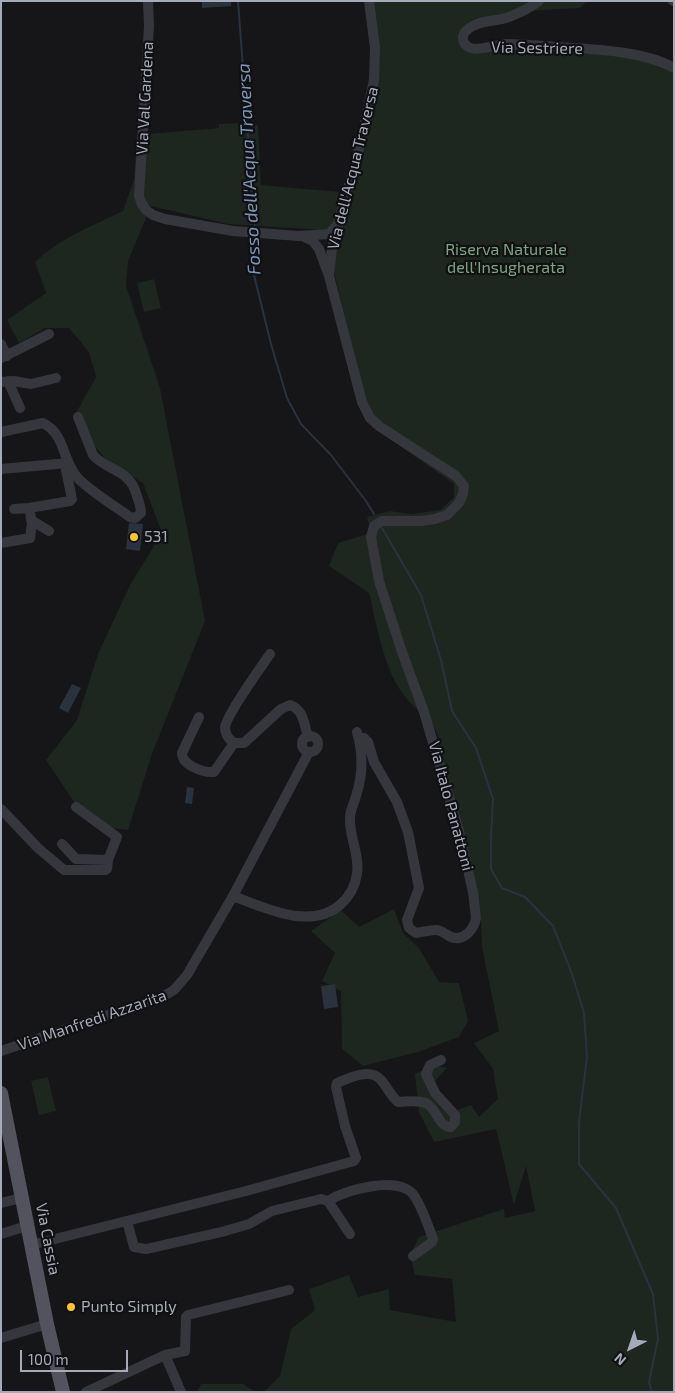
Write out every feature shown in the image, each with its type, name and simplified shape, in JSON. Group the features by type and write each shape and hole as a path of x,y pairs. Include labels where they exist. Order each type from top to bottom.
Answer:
{"main road":[{"name":"Via Cassia","path":"1,1093 47,1324 63,1392"}],"street":[{"name":"Via Val Gardena","path":"148,1 149,26 139,196 142,204 146,210 157,216 233,231 302,236"},
{"name":"Via dell'Acqua Traversa","path":"329,276 332,248 364,129 374,80 375,48 369,1"},
{"name":"Via Sestriere","path":"539,1 508,17 473,26 465,31 463,42 473,49 504,44 617,52 664,62 674,68"},
{"path":"302,236 328,234 338,224"},
{"name":"Via dell'Acqua Traversa","path":"302,236 311,240 317,246 329,276 360,396 368,416 379,426 456,476 463,484"},
{"path":"1,344 4,357 40,345 49,334"},
{"path":"5,382 31,384 56,378"},
{"path":"5,382 20,408"},
{"path":"1,432 43,423 52,428 57,434 69,465 78,479 130,517 135,518 139,516 141,507 134,485 126,476 93,455 78,417"},
{"path":"1,469 69,465"},
{"path":"14,509 70,501 72,499 66,470 69,465"},
{"name":"Via Italo Panattoni","path":"233,896 297,916 311,917 330,912 347,899 355,885 358,864 350,820 351,808 360,782 361,750 358,736 368,742 374,762 397,802 408,832 419,888 407,920 409,928 416,933 438,930 453,938 457,938 465,936 474,926 476,918 466,860 424,712 379,581 371,541 373,528 379,522 386,520 422,521 444,516 451,512 459,503 464,491 463,484"},
{"path":"1,543 30,538 31,520 29,508"},
{"path":"31,520 49,531"},
{"path":"233,896 309,752 304,750 302,743 308,737 301,712 295,707 288,705 240,744 234,743 226,732 228,719 270,654"},
{"path":"199,717 182,753 182,758 185,762 206,772 214,772 234,743"},
{"path":"1,809 38,848 64,870 105,870 117,837 76,807"},
{"path":"62,844 76,859 108,860"},
{"name":"Via Manfredi Azzarita","path":"1,1051 168,994 178,987 184,979 233,896"},
{"path":"31,1245 319,1172 354,1161 356,1158 344,1126 336,1087 337,1083 356,1075 373,1075 379,1078 398,1102 413,1101 431,1106 442,1124 451,1127 455,1122 455,1115 435,1093 426,1074 430,1065 441,1060"},
{"path":"328,1201 338,1195 384,1184 402,1187 412,1193 418,1202 433,1239 432,1242 413,1256"},
{"path":"1,1203 22,1198"},
{"path":"127,1221 134,1247 146,1249 225,1231 249,1224 272,1211 321,1199 328,1201 350,1234"},
{"path":"1,1234 27,1226"},
{"path":"86,1392 165,1356 185,1351 186,1317 188,1315 289,1290"},
{"path":"1,1338 47,1324"},
{"path":"165,1356 181,1392"}],"green space":[{"name":"Riserva Naturale dell'Insugherata","path":"373,1 587,1 580,8 510,12 461,37 470,49 511,43 633,54 674,71 674,1392 264,1392 280,1376 291,1329 315,1310 309,1289 349,1275 358,1297 389,1289 390,1310 456,1322 452,1279 415,1275 410,1255 419,1237 504,1209 505,1218 535,1211 526,1166 514,1205 496,1129 434,1142 419,1112 415,1074 432,1065 447,1068 434,1082 451,1112 471,1105 479,1117 498,1099 493,1069 474,1043 499,1031 482,947 481,918 439,753 438,735 434,728 403,694 390,671 369,593 329,566 338,543 371,533 367,517 390,511 411,514 440,510 454,497 454,484 387,437 369,407 364,395 334,272 335,253 340,231 228,224 151,206 128,261 126,286 160,388 205,621 152,754 128,830 109,828 74,802 46,760 77,720 98,654 130,585 162,533 143,483 108,462 79,428 76,413 96,377 89,352 69,328 45,328 19,343 7,320 46,293 35,262 66,239 123,211 134,179 137,135 219,128 219,124 239,123 240,127 258,125 261,185 351,193 379,74"},
{"path":"154,279 161,308 144,312 137,283"},
{"path":"394,909 403,933 419,948 439,982 459,983 468,1021 459,1037 418,1052 363,1066 342,1049 341,991 322,981 335,953 311,931 341,910 359,927"},
{"path":"48,1077 56,1111 39,1115 31,1081"},
{"path":"201,1384 243,1384 255,1392 197,1392"}],"shaded area":[{"path":"202,1 231,1 231,6 202,8"},
{"name":"531","path":"129,523 143,524 140,551 126,549"},
{"path":"72,684 81,688 68,713 59,708"},
{"path":"187,787 194,788 192,804 185,803"},
{"path":"335,984 338,1007 324,1009 321,986"}],"waterway":[{"name":"Fosso dell'Acqua Traversa","path":"238,1 255,228"},
{"name":"Fosso dell'Acqua Traversa","path":"255,235 252,267 271,344 287,398 301,424 331,455 374,514"},
{"name":"Fosso dell'Acqua Traversa","path":"382,528 421,595 441,660 452,711 476,748 493,799 491,869 502,888 525,897 553,926 572,974 584,1013 587,1057 579,1122 579,1164 616,1208 653,1294 658,1339 649,1382 652,1392"}],"place":[{"name":"531","path":"134,537"},
{"name":"Punto Simply","path":"71,1307"}]}
